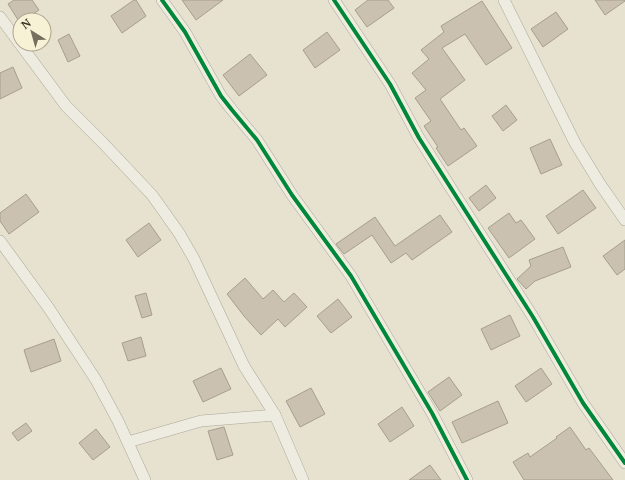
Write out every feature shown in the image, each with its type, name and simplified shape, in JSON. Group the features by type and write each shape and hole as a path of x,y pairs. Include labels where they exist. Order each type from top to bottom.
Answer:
{"street":[{"path":"162,0 185,32 221,96 257,140 292,195 351,276 432,413 467,480"},
{"path":"334,0 390,84 419,138 533,318 583,403 625,463"},
{"path":"504,0 575,143 600,184 625,220"},
{"path":"0,16 12,33"},
{"path":"26,52 66,106 152,195 179,233 194,259 244,366 274,415 303,480"},
{"path":"0,241 48,307 96,380 118,421 145,480"},
{"path":"128,442 201,421 274,415"}],"building":[{"path":"14,0 32,0 39,10 36,12 13,12 8,4"},
{"path":"136,0 146,16 122,33 111,16"},
{"path":"182,0 223,0 196,20"},
{"path":"368,0 388,0 394,8 367,27 355,10"},
{"path":"595,0 625,0 625,1 605,15"},
{"path":"482,1 512,48 486,65 465,34 442,48 465,80 440,99 461,130 464,128 477,146 448,166 436,148 438,147 424,126 431,121 415,98 426,90 412,73 429,59 421,50 444,32 441,26"},
{"path":"556,12 568,29 543,47 531,29"},
{"path":"327,32 340,50 315,68 303,50"},
{"path":"69,34 80,56 68,62 58,40"},
{"path":"250,54 267,75 239,96 223,75"},
{"path":"13,67 22,88 0,99 0,73"},
{"path":"506,105 517,120 503,131 492,116"},
{"path":"550,139 562,165 541,174 530,148"},
{"path":"486,185 496,198 479,211 469,198"},
{"path":"583,190 596,208 558,234 546,216"},
{"path":"26,194 39,212 9,234 0,221 0,213"},
{"path":"509,213 516,223 521,220 535,239 509,258 488,228"},
{"path":"440,215 452,232 412,260 406,253 391,263 372,235 344,254 336,244 375,217 395,246"},
{"path":"149,223 161,240 138,257 126,240"},
{"path":"625,240 625,269 617,275 603,256"},
{"path":"563,247 571,267 535,281 526,289 517,279 531,266 529,260"},
{"path":"245,278 263,299 273,290 284,302 294,293 307,307 285,327 278,319 261,335 227,294"},
{"path":"146,293 152,315 142,318 135,296"},
{"path":"338,299 352,317 331,333 317,316"},
{"path":"510,315 520,336 491,350 481,329"},
{"path":"141,337 146,356 128,361 122,343"},
{"path":"54,339 61,361 31,372 24,350"},
{"path":"221,368 231,389 203,402 193,381"},
{"path":"541,368 552,384 526,402 515,386"},
{"path":"449,377 462,395 440,411 428,392"},
{"path":"311,388 325,414 300,427 286,401"},
{"path":"498,401 508,423 462,443 452,422"},
{"path":"402,407 414,426 390,442 378,424"},
{"path":"26,423 32,431 18,441 12,433"},
{"path":"224,427 233,455 217,460 208,431"},
{"path":"570,427 586,450 589,448 613,480 524,480 513,462 528,453 530,457"},
{"path":"96,429 110,447 93,460 79,443"},
{"path":"430,465 441,480 409,480"}],"cycle path":[{"path":"162,0 185,32 221,96 257,140 292,195 351,276 432,413 467,480"},
{"path":"334,0 390,84 419,138 533,317 583,403 625,463"}]}
